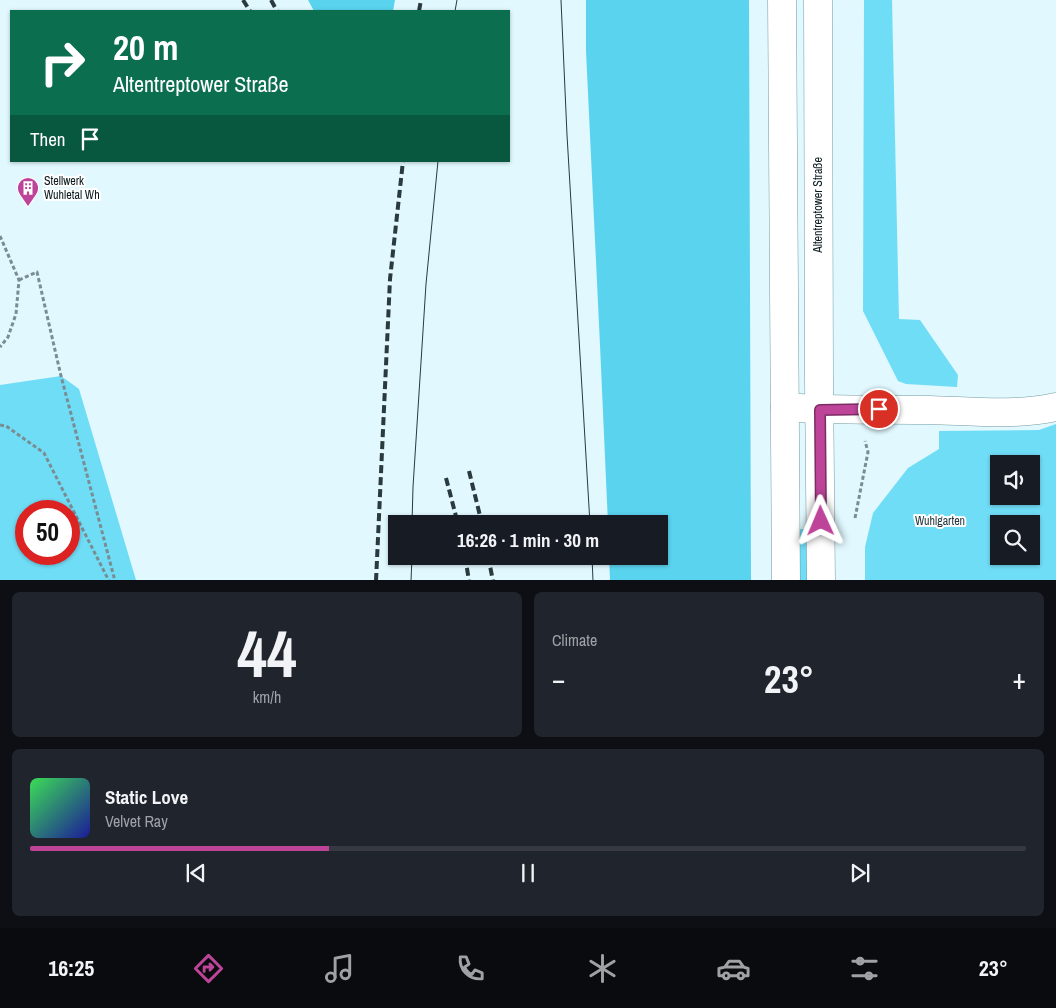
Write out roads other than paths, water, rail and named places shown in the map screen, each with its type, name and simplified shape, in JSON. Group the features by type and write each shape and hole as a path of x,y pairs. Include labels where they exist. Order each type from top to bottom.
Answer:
{"main road":[{"path":"782,0 786,580"},
{"name":"Altentreptower Straße","path":"818,0 821,580"},
{"path":"785,407 820,410 872,409 1004,412 1040,411 1056,407"}],"tram line":[{"path":"455,10 457,0"},
{"path":"561,0 589,515"},
{"path":"412,515 426,284 438,162"},
{"path":"411,580 412,565"},
{"path":"592,565 593,580"}],"railway":[{"path":"243,0 249,10"},
{"path":"271,0 276,10"},
{"path":"419,10 421,0"},
{"path":"376,580 390,279 403,162"},
{"path":"469,471 480,515"},
{"path":"446,478 456,515"},
{"path":"466,565 469,580"},
{"path":"490,565 493,580"}],"place":[{"name":"Stellwerk Wuhletal Wh","path":"28,207"}],"park label":[{"name":"Wuhlgarten","path":"940,521"}]}
